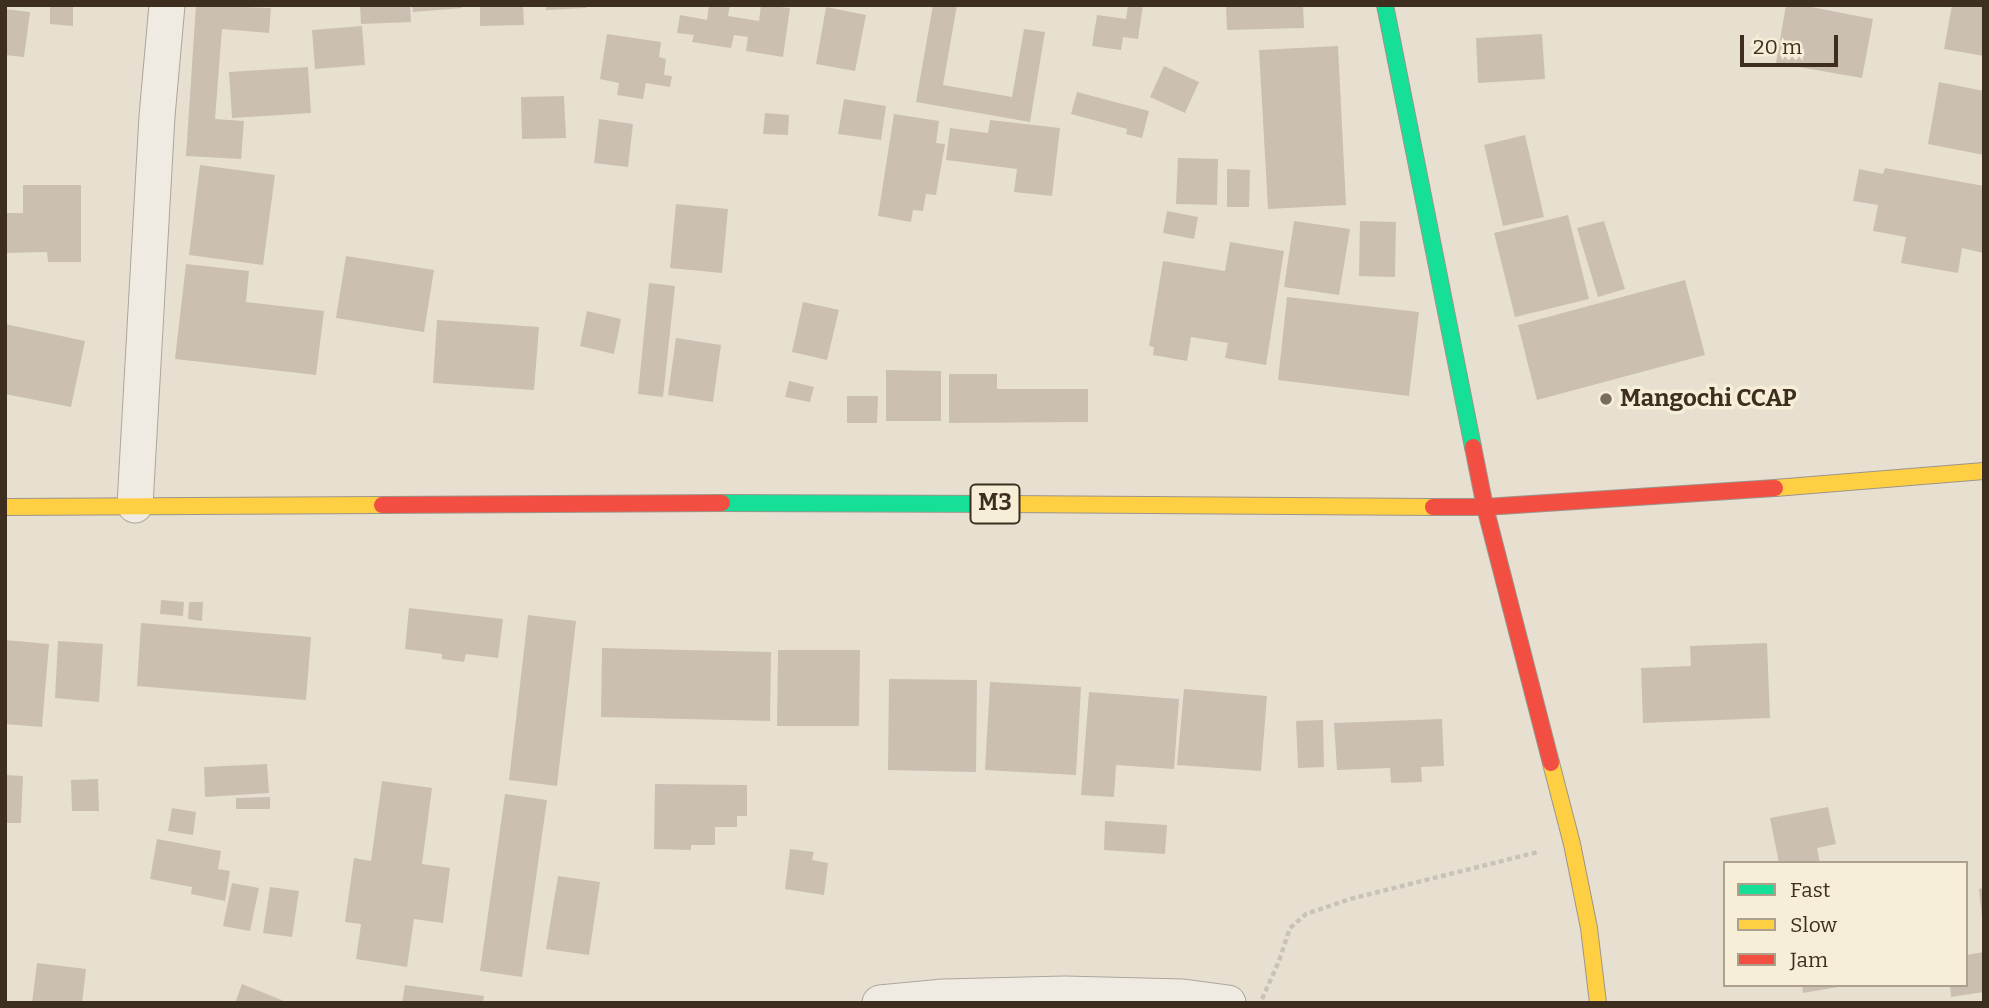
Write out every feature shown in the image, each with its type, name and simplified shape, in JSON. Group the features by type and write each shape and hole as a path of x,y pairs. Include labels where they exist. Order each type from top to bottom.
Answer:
{"main road":[{"path":"1385,5 1485,507 1572,844 1589,928 1598,1003"},
{"name":"M3","path":"5,507 804,503 1485,507 1827,485 1984,471"}],"street":[{"path":"135,505 157,116 167,5"},
{"path":"880,1003 943,997 1065,994 1183,997 1228,1003"}],"path":[{"path":"1261,1003 1290,928 1306,914 1350,899 1572,844"}],"building":[{"path":"50,5 73,5 73,26 50,24"},
{"path":"196,5 271,8 269,33 222,29 215,119 244,121 241,159 186,156"},
{"path":"360,5 410,5 411,22 361,24"},
{"path":"412,5 462,5 462,8 413,12"},
{"path":"480,5 523,5 524,25 480,26"},
{"path":"546,5 586,5 586,8 546,10"},
{"path":"709,5 730,5 728,16 759,21 761,5 790,8 783,57 746,51 748,37 734,35 731,48 692,42 694,35 677,33 680,15 707,20"},
{"path":"933,5 957,5 943,85 1012,97 1024,29 1045,32 1030,122 916,102"},
{"path":"1128,5 1143,5 1138,39 1123,37 1121,50 1092,46 1097,15 1126,19"},
{"path":"1226,5 1303,5 1304,28 1227,30"},
{"path":"1786,5 1801,5 1873,19 1862,78 1776,63"},
{"path":"1952,5 1984,5 1984,56 1944,49"},
{"path":"826,7 866,15 855,71 816,64"},
{"path":"5,9 30,12 24,57 5,55"},
{"path":"362,26 365,65 315,69 312,30"},
{"path":"607,34 661,42 659,57 666,59 664,75 672,76 670,87 646,83 643,99 617,95 619,83 600,79"},
{"path":"1542,34 1545,79 1478,83 1476,38"},
{"path":"1338,46 1346,205 1268,209 1259,50"},
{"path":"1164,66 1199,82 1185,113 1150,97"},
{"path":"308,67 311,113 232,118 229,72"},
{"path":"1939,82 1984,91 1984,155 1928,144"},
{"path":"1077,92 1149,111 1142,138 1126,134 1127,129 1071,114"},
{"path":"564,96 566,138 522,139 521,97"},
{"path":"844,99 886,106 881,140 838,134"},
{"path":"765,113 789,115 788,135 763,134"},
{"path":"894,114 939,121 936,143 945,144 936,195 926,194 923,211 913,210 911,222 878,216"},
{"path":"599,119 633,124 628,167 594,163"},
{"path":"990,120 1060,128 1052,196 1014,192 1017,169 946,160 950,128 988,133"},
{"path":"1525,135 1544,217 1503,226 1484,145"},
{"path":"1178,158 1218,159 1217,205 1176,204"},
{"path":"200,165 275,175 263,265 189,255"},
{"path":"1885,168 1984,186 1984,253 1962,248 1958,273 1901,263 1906,237 1873,231 1878,205 1853,201 1859,169 1883,174"},
{"path":"1227,169 1250,170 1249,207 1227,207"},
{"path":"23,185 81,185 81,262 48,262 47,252 5,253 5,213 23,213"},
{"path":"676,204 728,209 722,273 670,268"},
{"path":"1167,211 1198,217 1194,239 1163,233"},
{"path":"1568,215 1589,299 1515,317 1494,233"},
{"path":"1294,221 1350,229 1339,295 1284,287"},
{"path":"1360,221 1396,222 1395,277 1359,276"},
{"path":"1604,221 1625,289 1598,297 1577,228"},
{"path":"1230,242 1284,251 1266,365 1225,358 1228,343 1191,337 1187,361 1153,355 1154,347 1149,346 1163,261 1225,271"},
{"path":"346,256 434,270 424,332 336,318"},
{"path":"186,264 249,271 246,302 324,311 316,375 175,359"},
{"path":"1685,280 1705,355 1537,400 1518,325"},
{"path":"649,283 675,286 663,397 638,394"},
{"path":"1287,297 1419,312 1409,396 1278,380"},
{"path":"803,302 839,310 827,360 792,352"},
{"path":"587,311 621,319 614,354 580,346"},
{"path":"437,320 539,327 534,390 433,383"},
{"path":"5,324 85,341 71,407 5,394"},
{"path":"676,338 721,345 713,402 668,395"},
{"path":"886,370 941,371 941,421 886,421"},
{"path":"949,374 997,374 997,389 1088,389 1088,422 949,423"},
{"path":"789,381 814,387 810,402 785,397"},
{"path":"847,396 878,396 877,423 847,423"},
{"path":"161,600 184,602 183,616 160,614"},
{"path":"189,602 203,602 202,621 188,619"},
{"path":"409,608 503,619 498,658 466,654 464,662 442,659 442,654 405,649"},
{"path":"528,615 576,621 557,786 509,780"},
{"path":"141,623 311,637 306,700 137,686"},
{"path":"5,640 49,644 42,727 5,724"},
{"path":"58,641 103,644 99,702 55,698"},
{"path":"1767,643 1770,718 1643,723 1641,668 1691,666 1690,646"},
{"path":"602,648 771,652 770,721 601,717"},
{"path":"778,650 860,650 859,726 777,726"},
{"path":"889,679 977,680 976,772 888,770"},
{"path":"990,682 1081,687 1076,775 985,770"},
{"path":"1184,689 1267,696 1261,771 1177,765"},
{"path":"1089,692 1179,699 1174,769 1116,765 1114,797 1081,795"},
{"path":"1442,719 1444,766 1421,767 1422,782 1391,783 1390,768 1337,770 1334,723"},
{"path":"1323,720 1324,767 1298,768 1296,721"},
{"path":"267,764 269,793 205,797 204,767"},
{"path":"5,775 23,776 21,823 5,823"},
{"path":"98,779 99,811 72,811 71,780"},
{"path":"382,781 432,788 422,864 450,868 443,923 414,919 407,967 356,959 361,924 345,922 354,858 371,861"},
{"path":"655,784 747,785 747,816 737,816 737,827 715,827 715,845 691,845 691,850 654,849"},
{"path":"505,794 547,800 522,977 480,971"},
{"path":"270,797 270,809 236,809 236,798"},
{"path":"1828,807 1836,844 1817,848 1820,861 1779,861 1770,818"},
{"path":"172,808 196,812 193,835 168,831"},
{"path":"1105,821 1167,825 1165,854 1104,850"},
{"path":"157,839 221,851 218,869 230,871 225,901 191,894 192,887 150,879"},
{"path":"790,849 814,852 812,860 828,863 824,895 785,889"},
{"path":"558,876 600,882 589,955 546,949"},
{"path":"232,883 259,888 250,931 223,926"},
{"path":"270,887 299,891 292,937 263,933"},
{"path":"1984,888 1984,918 1982,918 1979,889"},
{"path":"1984,952 1984,992 1951,997 1950,987 1968,987 1968,955"},
{"path":"37,963 86,969 82,1003 32,1003"},
{"path":"242,984 289,1003 235,1003"},
{"path":"405,985 484,996 483,1003 402,1003"},
{"path":"1802,987 1838,987 1803,993"}],"traffic: fast":[{"path":"1385,5 1473,447"},
{"path":"722,503 1006,504"}],"traffic: slow":[{"path":"1775,488 1984,471"},
{"path":"1006,504 1433,507"},
{"path":"5,507 382,505"},
{"path":"1551,763 1572,844 1589,928 1598,1003"}],"traffic: jam":[{"path":"1473,447 1485,507 1551,763"},
{"path":"1433,507 1485,507 1775,488"},
{"path":"382,505 722,503"}],"place":[{"name":"Mangochi CCAP","path":"1606,399"}]}
